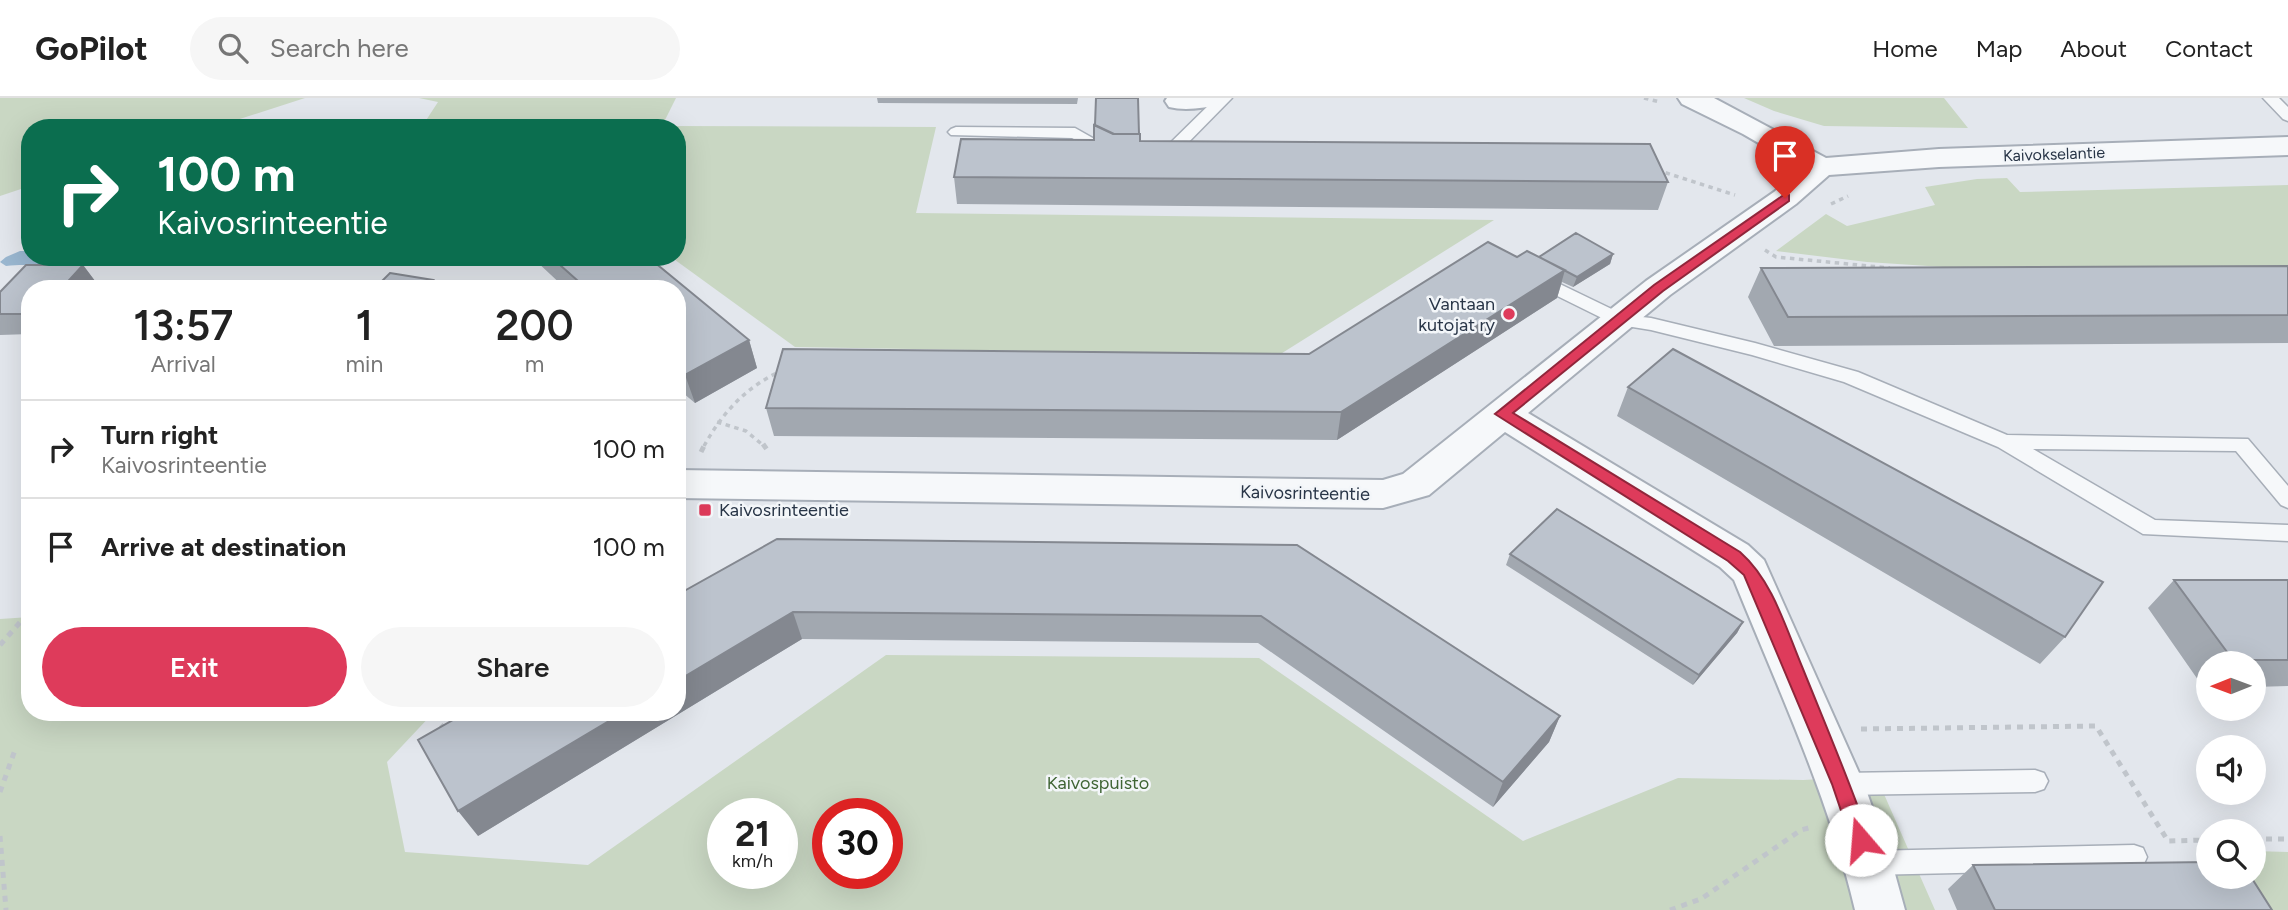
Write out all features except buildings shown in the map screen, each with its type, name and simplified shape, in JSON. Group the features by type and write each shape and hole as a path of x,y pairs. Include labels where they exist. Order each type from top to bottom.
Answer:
{"street":[{"path":"1176,100 1210,98"},
{"path":"1679,101 1753,128 1821,167"},
{"name":"Kaivokselantie","path":"1821,167 1939,158 2288,146"},
{"name":"Kaivosrinteentie","path":"686,484 1383,494 1416,485 1658,288 1785,198 1821,167"},
{"path":"1503,414 1734,556 1750,571 1765,600 1847,800 1880,910"}],"lane":[{"path":"1167,155 1225,98"},
{"path":"2270,98 2288,116"},
{"path":"956,132 1075,133 1114,154 1126,154"},
{"path":"1148,155 1195,155"},
{"path":"1519,270 1620,320 1651,324 1755,349 1851,377 2005,442 2151,528 2288,533"},
{"path":"2005,442 2241,444 2288,500"},
{"path":"1847,800 2035,780"},
{"path":"1868,863 2134,858"}],"path":[{"path":"1644,98 1679,101"},
{"path":"1647,167 1740,197 1736,202"},
{"path":"1761,248 1776,257 1900,269"},
{"path":"686,475 717,422 739,395 785,369"},
{"path":"717,422 730,424 754,435 771,456"},
{"path":"0,645 21,621"},
{"path":"442,721 442,729 449,730"},
{"path":"0,792 15,750"},
{"path":"1670,910 1701,899 1847,800"},
{"path":"0,836 6,910"},
{"path":"2266,839 2288,839"}],"green space":[{"path":"0,98 305,98 240,119 21,119 21,189 0,196"},
{"path":"419,98 676,98 666,119 427,119 438,102"},
{"path":"1744,98 1944,98 1968,128 1824,126 1774,111"},
{"path":"686,126 936,127 916,213 1494,220 1279,355 795,347 683,266 686,266"},
{"path":"2007,178 2020,192 2288,185 2288,272 1974,269 1867,262 1776,251 1826,214 1847,226 1935,205 1925,187 1977,179"},
{"name":"Kaivospuisto","path":"21,618 21,721 426,721 387,762 405,852 588,865 886,655 1259,658 1523,841 1678,778 1803,780 1876,776 1935,910 0,910 0,619"},
{"path":"2266,851 2288,852 2288,910 2251,910 2238,889 2266,889"}],"water":[{"path":"21,251 21,265 6,266 0,262"}],"place":[{"name":"Vantaan kutojat ry","path":"1509,314"},
{"name":"Kaivosrinteentie","path":"705,510"}],"route":[{"path":"1785,198 1658,288 1503,414 1734,556 1750,571 1765,600 1841,784 1861,840"}]}
